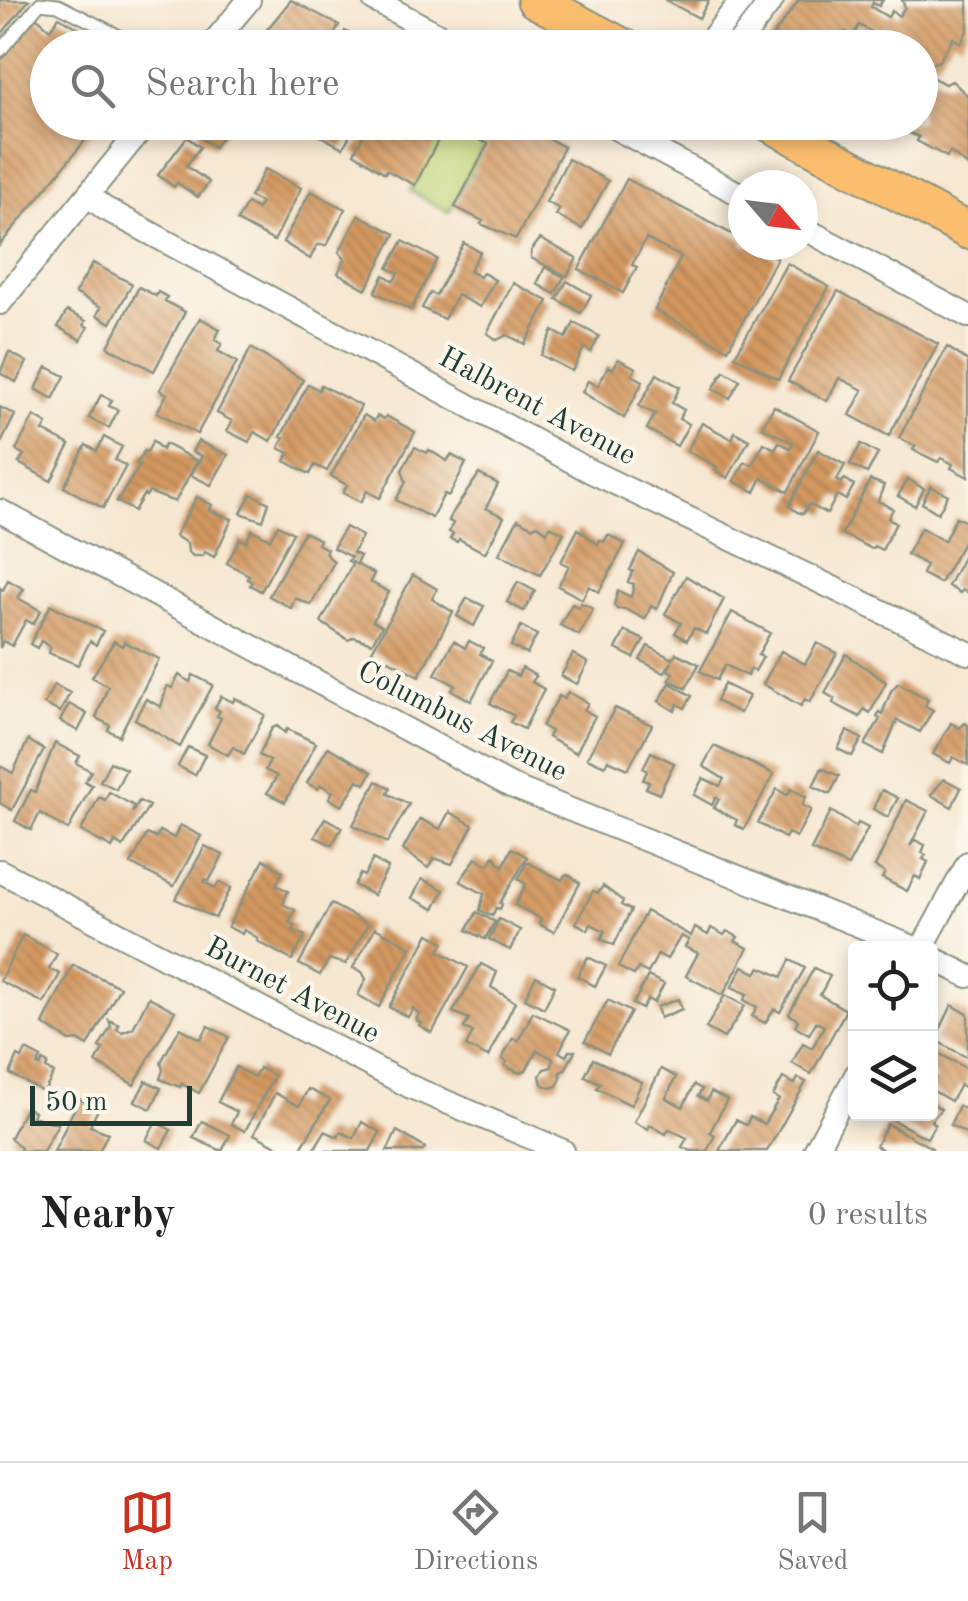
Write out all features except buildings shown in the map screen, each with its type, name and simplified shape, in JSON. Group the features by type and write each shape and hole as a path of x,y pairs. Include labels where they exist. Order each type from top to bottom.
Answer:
{"main road":[{"path":"535,0 592,30"},
{"path":"801,140 968,231"}],"street":[{"path":"223,30 249,0"},
{"path":"374,0 430,30"},
{"path":"719,30 742,0"},
{"path":"749,30 772,0"},
{"path":"0,303 132,140"},
{"path":"638,140 728,188"},
{"name":"Halbrent Avenue","path":"88,195 104,208 590,471 968,653"},
{"path":"818,236 968,316"},
{"name":"Columbus Avenue","path":"0,511 510,786 900,941"},
{"path":"922,941 968,862"},
{"name":"Burnet Avenue","path":"0,871 411,1087 562,1151"},
{"path":"938,960 968,976"},
{"path":"816,1151 848,1089"}],"lane":[{"path":"0,51 40,3 58,5 107,30"}],"green space":[{"path":"437,140 486,142 449,212 410,191"}]}
